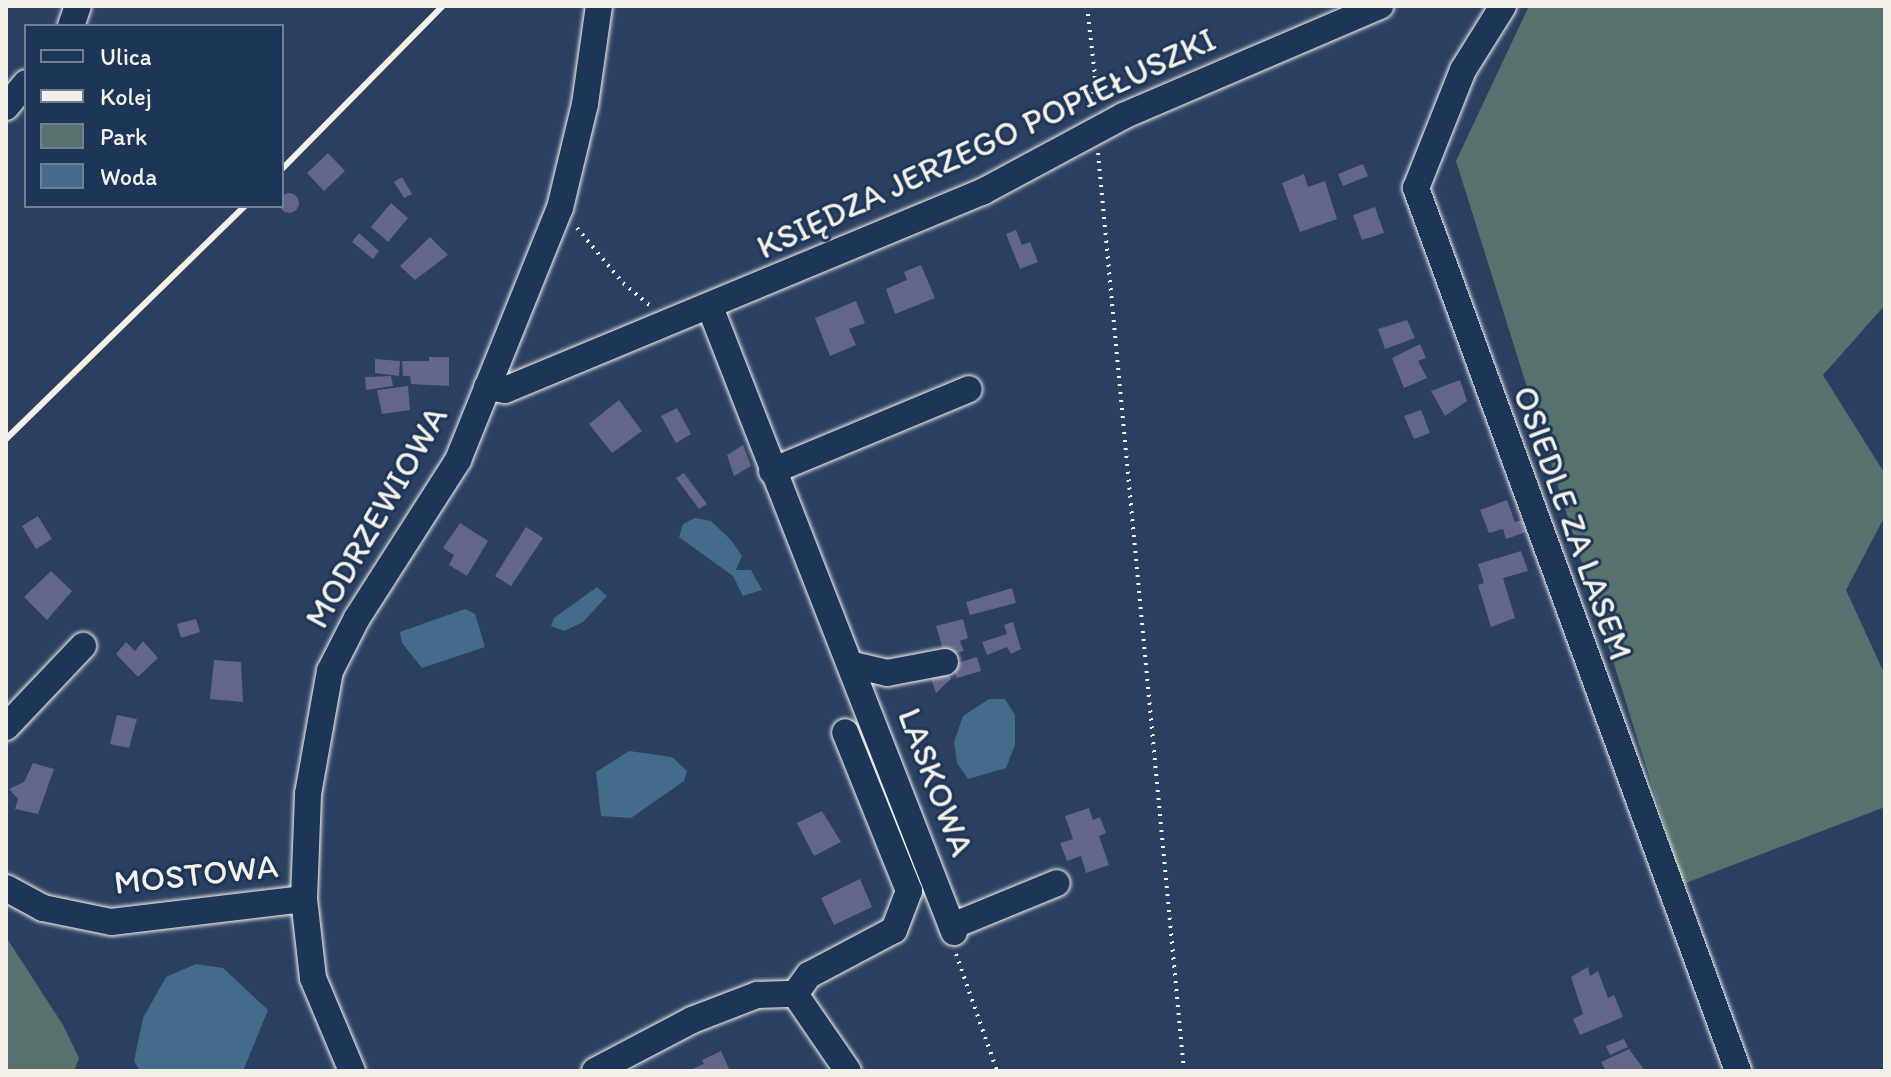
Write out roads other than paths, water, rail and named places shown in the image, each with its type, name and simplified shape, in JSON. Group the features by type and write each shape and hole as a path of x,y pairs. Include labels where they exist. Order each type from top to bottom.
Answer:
{"street":[{"name":"MODRZEWIOWA","path":"352,1071 313,978 304,899 308,794 330,671 357,618 458,460 560,208 585,104 599,6"},
{"name":"KSIĘDZA JERZEGO POPIEŁUSZKI","path":"487,387 505,390 984,191 1123,116 1380,6"},
{"name":"OSIEDLE ZA LASEM","path":"1503,6 1463,70 1416,188 1738,1071"},
{"path":"6,107 24,85"},
{"name":"LASKOWA","path":"710,307 772,471 853,665 953,929 1057,883"},
{"path":"772,471 969,389"},
{"path":"6,727 83,646"},
{"name":"LASKOWA","path":"853,665 887,673 945,662"},
{"path":"795,994 809,975 894,930 909,891 845,732"},
{"name":"MOSTOWA","path":"6,888 43,908 111,922 304,899"},
{"path":"595,1071 692,1020 757,995 795,994"},
{"path":"795,994 848,1071"}],"water":[{"path":"695,518 711,521 731,540 742,556 736,570 751,570 762,590 743,596 733,576 679,537 683,524"},
{"path":"597,587 607,596 583,622 564,631 551,626 554,618"},
{"path":"465,609 475,614 485,647 422,668 402,643 400,632"},
{"path":"989,699 1005,699 1015,715 1015,745 1006,768 968,779 957,763 954,742 963,716"},
{"path":"629,751 672,757 687,771 684,781 631,818 601,816 596,772"},
{"path":"196,964 223,968 268,1010 243,1071 140,1071 134,1061 143,1018 166,977"}],"railway":[{"path":"284,167 443,6"},
{"path":"6,439 243,208"}]}
